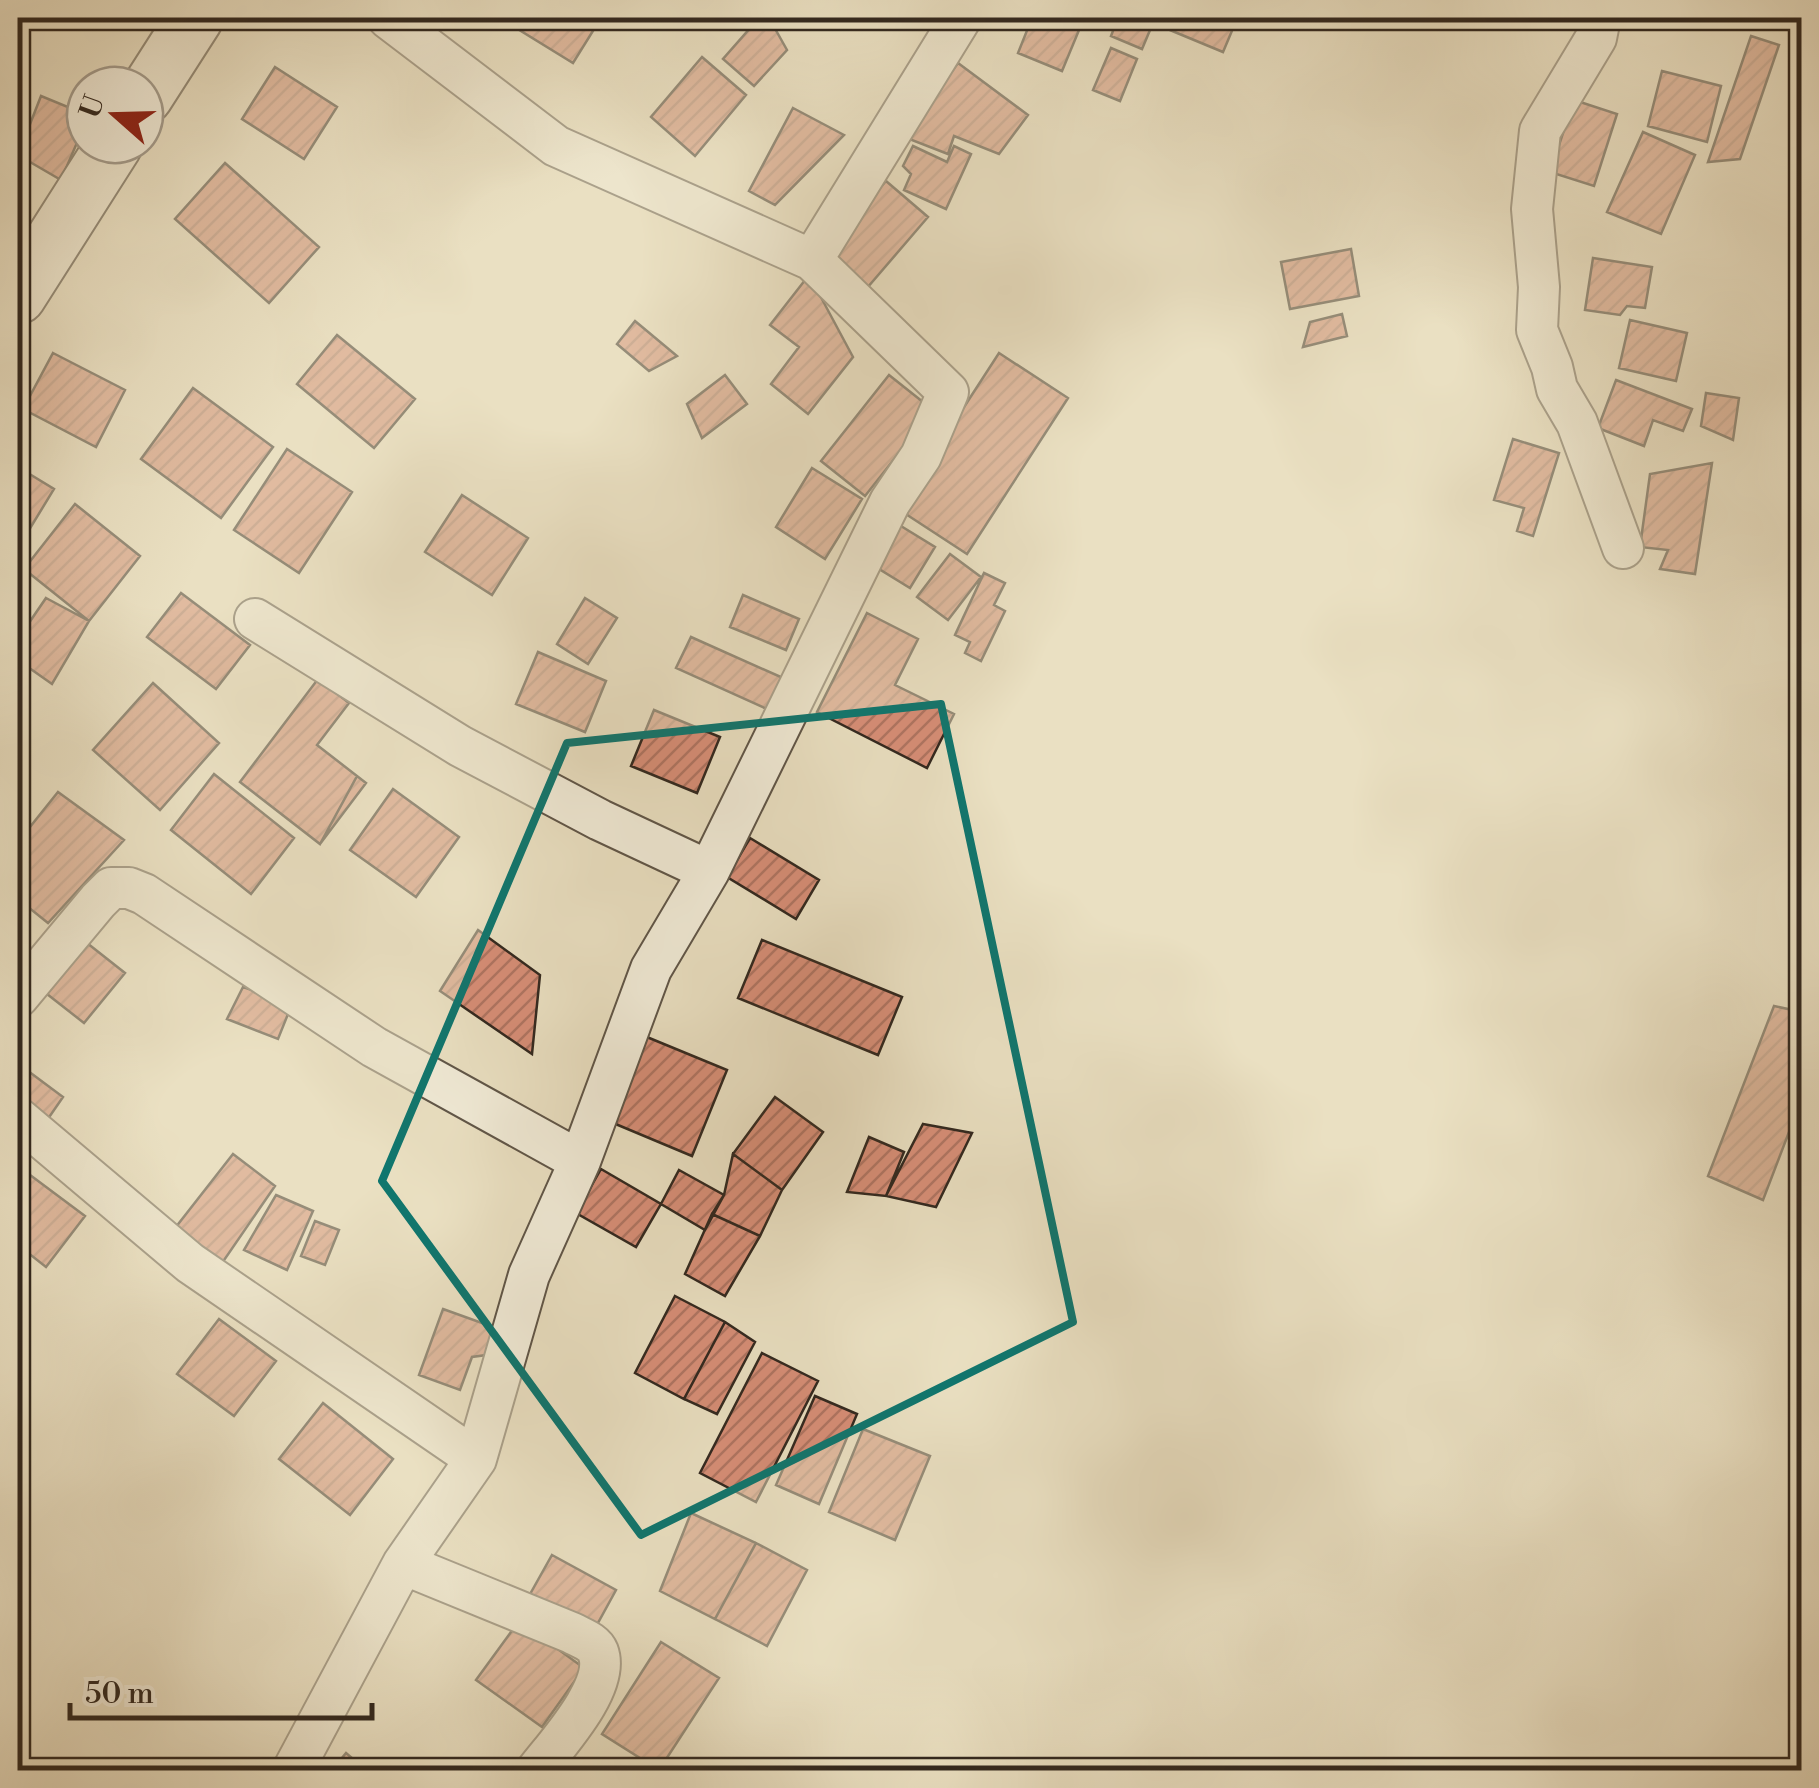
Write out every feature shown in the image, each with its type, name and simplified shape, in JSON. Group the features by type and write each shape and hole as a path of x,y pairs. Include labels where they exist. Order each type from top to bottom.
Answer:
{"street":[{"path":"165,65 195,18"},
{"path":"292,1770 403,1564 476,1458 529,1275 580,1160 650,969 709,871 890,502 922,456 948,392 812,260 556,146 388,18"},
{"path":"812,260 961,18"},
{"path":"1600,18 1596,38 1540,132 1532,209 1539,287 1536,330 1557,388 1577,423 1624,548"},
{"path":"18,296 101,165"},
{"path":"254,618 460,746 600,820 709,871"},
{"path":"18,997 110,888 129,888 228,948 374,1047 580,1160"},
{"path":"18,1118 190,1262 476,1458"},
{"path":"403,1564 572,1633 593,1645 599,1654 600,1674 593,1692 537,1770"}],"highlighted area":[{"path":"941,704 1073,1322 641,1535 382,1181 567,743"}],"building":[{"path":"510,18 601,18 573,63 508,23"},
{"path":"759,18 769,18 787,50 754,86 723,59"},
{"path":"1032,18 1084,18 1062,71 1018,53"},
{"path":"1118,18 1213,18 1234,26 1223,52 1153,23 1142,49 1111,36"},
{"path":"1766,18 1802,18 1802,35"},
{"path":"1751,36 1779,45 1740,159 1708,162"},
{"path":"1111,48 1137,59 1120,101 1093,90"},
{"path":"702,57 746,95 695,156 651,117"},
{"path":"958,63 1028,115 999,154 954,136 948,154 904,137"},
{"path":"275,67 337,107 304,159 242,119"},
{"path":"1662,71 1721,86 1707,142 1648,126"},
{"path":"41,96 65,106 67,165 61,180 18,155"},
{"path":"1574,100 1617,114 1594,186 1550,172"},
{"path":"793,108 844,135 775,205 749,191"},
{"path":"1643,132 1695,155 1661,234 1607,212"},
{"path":"913,146 947,162 954,146 971,154 946,209 904,190 911,174 903,166"},
{"path":"225,163 319,247 269,303 175,219"},
{"path":"886,181 928,217 861,295 819,259"},
{"path":"1351,249 1359,296 1290,309 1281,262"},
{"path":"1593,258 1652,267 1645,308 1627,306 1620,315 1585,310"},
{"path":"809,275 853,357 808,414 771,384 799,347 770,325"},
{"path":"1342,314 1347,336 1303,347 1310,322"},
{"path":"1630,320 1687,333 1676,381 1619,368"},
{"path":"635,321 677,356 649,371 617,344"},
{"path":"337,335 415,399 374,448 297,384"},
{"path":"53,353 125,390 96,447 23,409"},
{"path":"999,353 1068,398 967,554 898,509"},
{"path":"725,375 747,404 702,438 687,404"},
{"path":"889,375 933,410 865,496 821,461"},
{"path":"1616,380 1692,409 1683,431 1653,420 1644,446 1598,428"},
{"path":"193,388 273,447 221,518 141,459"},
{"path":"1706,393 1739,398 1733,440 1701,426"},
{"path":"1513,439 1559,453 1533,536 1517,531 1524,508 1494,500"},
{"path":"287,449 352,492 299,573 234,530"},
{"path":"1712,463 1695,574 1660,569 1668,550 1640,547 1650,474"},
{"path":"18,467 54,489 18,548"},
{"path":"812,468 862,499 825,559 776,527"},
{"path":"462,495 528,538 492,595 425,552"},
{"path":"75,504 140,556 89,621 24,569"},
{"path":"896,523 935,547 910,588 871,564"},
{"path":"950,554 981,577 948,620 917,597"},
{"path":"984,573 1005,583 994,605 1005,611 981,661 965,653 970,642 955,635"},
{"path":"181,593 250,645 216,689 147,637"},
{"path":"743,595 799,619 786,650 730,627"},
{"path":"46,598 89,621 52,684 18,660 18,639"},
{"path":"585,598 617,618 588,664 557,644"},
{"path":"867,613 918,639 895,685 954,714 927,768 817,712"},
{"path":"691,637 783,678 769,710 676,668"},
{"path":"538,652 606,681 585,732 516,704"},
{"path":"318,679 349,703 317,745 366,783 320,844 240,782"},
{"path":"318,679 349,703 317,745 357,776 320,844 240,782"},
{"path":"153,683 219,743 160,810 93,750"},
{"path":"654,710 720,737 697,793 631,766"},
{"path":"214,774 294,838 251,894 171,830"},
{"path":"393,789 459,837 416,897 350,850"},
{"path":"58,792 124,840 48,923 18,899 18,842"},
{"path":"750,838 819,880 796,919 727,877"},
{"path":"478,930 540,975 532,1054 440,991"},
{"path":"762,940 902,997 878,1055 738,998"},
{"path":"87,943 125,973 84,1023 47,994"},
{"path":"243,987 292,1004 278,1039 227,1019"},
{"path":"1774,1006 1802,1012 1802,1098 1763,1200 1708,1176"},
{"path":"642,1035 727,1070 692,1156 606,1120"},
{"path":"20,1065 63,1097 43,1126 18,1108"},
{"path":"775,1097 823,1132 782,1190 733,1154"},
{"path":"923,1124 972,1133 936,1207 886,1196"},
{"path":"869,1137 904,1152 886,1196 847,1192"},
{"path":"233,1154 275,1186 220,1266 172,1232"},
{"path":"733,1154 782,1190 760,1236 712,1214 724,1195"},
{"path":"18,1166 85,1216 46,1267 18,1245"},
{"path":"601,1169 661,1204 636,1247 576,1213"},
{"path":"679,1170 724,1195 705,1230 661,1204"},
{"path":"276,1195 313,1211 287,1270 244,1250"},
{"path":"712,1214 760,1236 725,1296 685,1274"},
{"path":"315,1221 339,1230 325,1265 301,1256"},
{"path":"675,1296 725,1322 684,1399 635,1373"},
{"path":"443,1309 496,1328 486,1355 472,1357 460,1390 419,1375"},
{"path":"219,1319 276,1361 234,1416 177,1374"},
{"path":"725,1322 755,1342 717,1414 684,1399"},
{"path":"762,1353 818,1381 756,1502 700,1473"},
{"path":"815,1396 857,1414 819,1504 776,1485"},
{"path":"18,1401 29,1410 18,1427"},
{"path":"323,1403 393,1459 350,1515 279,1459"},
{"path":"863,1429 930,1456 895,1540 829,1512"},
{"path":"691,1513 756,1543 715,1619 660,1591"},
{"path":"756,1543 807,1570 767,1646 715,1619"},
{"path":"552,1555 616,1590 593,1632 529,1596"},
{"path":"519,1621 584,1668 542,1727 476,1680"},
{"path":"661,1642 719,1678 659,1770 602,1734"},
{"path":"346,1753 366,1770 332,1770"}]}
